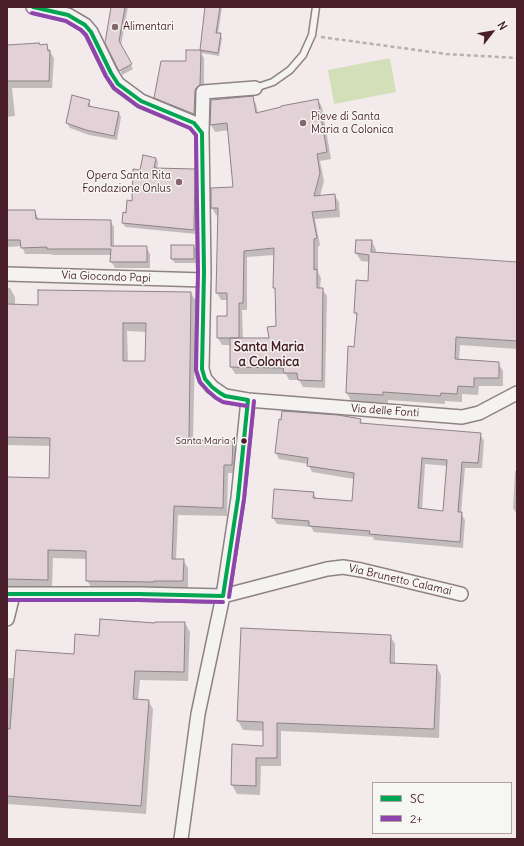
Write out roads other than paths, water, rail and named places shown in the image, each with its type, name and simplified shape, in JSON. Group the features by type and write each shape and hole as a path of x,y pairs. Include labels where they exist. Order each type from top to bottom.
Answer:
{"street":[{"path":"33,7 68,14 85,25 91,32 118,84 141,101 194,123 202,132"},
{"name":"Via delle Fonti","path":"255,88 203,92 202,132 204,280 202,369 205,378 212,387 225,396 248,400 462,417 479,413 517,393"},
{"name":"Via Giocondo Papi","path":"7,274 204,280"},
{"path":"181,839 198,714 223,596 238,498 248,400"},
{"name":"Via Brunetto Calamai","path":"10,595 139,594 223,596 327,569 343,567 461,594"},
{"path":"7,619 10,595"}],"lane":[{"path":"255,88 273,82 290,70 303,55 312,35 316,7"}],"place":[{"name":"Alimentari","path":"115,27"},
{"name":"Pieve di Santa Maria a Colonica","path":"303,123"},
{"name":"Opera Santa Rita Fondazione Onlus","path":"179,182"},
{"name":"Santa Maria 1","path":"244,441"}],"district":[{"name":"Santa Maria a Colonica","path":"269,354"}]}
